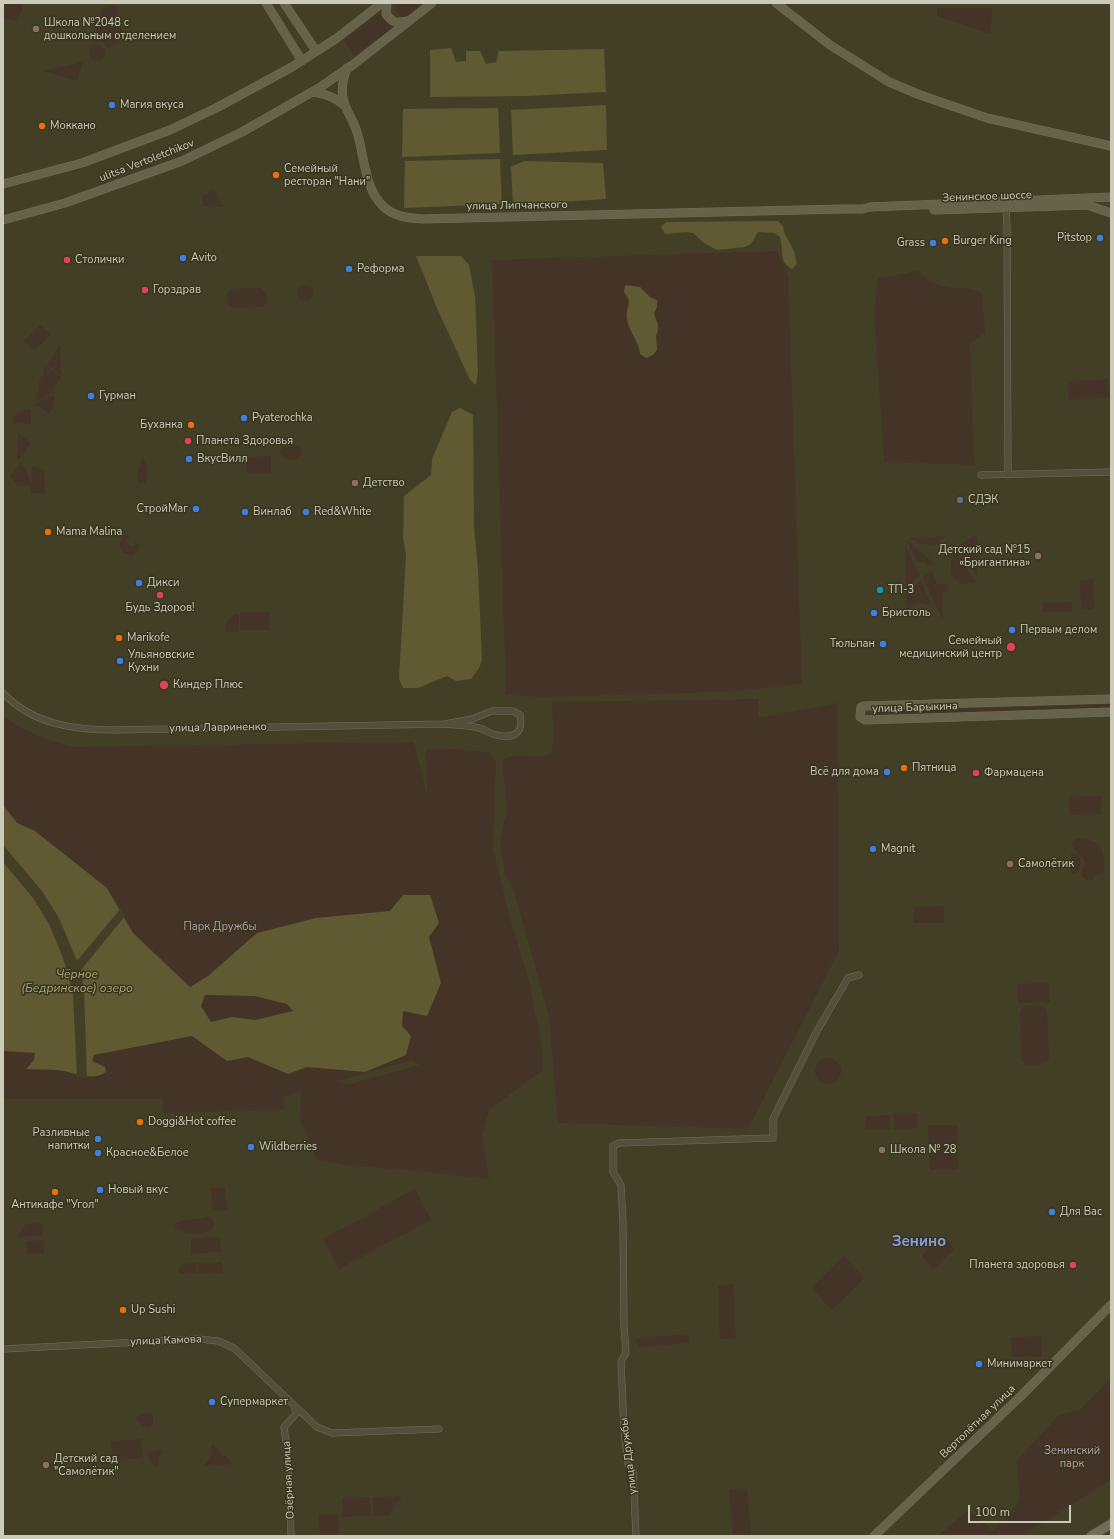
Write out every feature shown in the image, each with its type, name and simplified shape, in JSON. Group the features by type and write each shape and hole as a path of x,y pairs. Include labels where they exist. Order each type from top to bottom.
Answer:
{"main road":[{"path":"266,3 302,60"},
{"path":"284,3 316,51"},
{"name":"ulitsa Vertoletchikov","path":"3,184 82,163 170,130 218,107 302,60 336,38 382,3"},
{"path":"388,3 386,14 392,21 398,23 410,20"},
{"name":"ulitsa Vertoletchikov","path":"3,220 64,203 182,161 242,132 312,92 348,68 432,3"},
{"path":"776,3 830,45 889,82 920,95 987,118 1111,146"},
{"name":"улица Липчанского","path":"348,68 343,78 342,87 346,107 356,129 370,183 374,194 385,208 395,215 406,218 423,219 802,210"},
{"path":"312,92 330,95 346,107"},
{"name":"Зенинское шоссе","path":"802,210 862,209 870,207 1111,197"},
{"name":"Зенинское шоссе","path":"862,209 870,211 1087,205 1111,213"},
{"name":"улица Барыкина","path":"1111,699 864,706 860,709 860,717 864,720 1111,712"},
{"name":"Вертолётная улица","path":"874,1536 1022,1395 1111,1305"},
{"path":"1091,1536 1111,1524"}],"street":[{"path":"1006,208 1008,475"},
{"path":"981,475 1111,472"},
{"name":"улица Лавриненко","path":"3,693 21,708 34,716 52,723 79,728 110,730 444,724"},
{"path":"490,711 513,711 520,715 521,729 513,736 499,736 480,728 444,724 472,719 490,711"},
{"name":"улица Дружбы","path":"636,1536 633,1470 628,1464 621,1361 626,1353 621,1185 613,1172 613,1146 619,1143 773,1138 773,1119 817,1031 848,978 859,975"},
{"name":"улица Камова","path":"3,1349 198,1339 218,1341 234,1348 317,1427 332,1433 439,1429"},
{"name":"Озёрная улица","path":"291,1536 288,1456 284,1428 296,1414 294,1404"}],"green space":[{"path":"3,3 24,3 18,21 3,17"},
{"path":"396,3 423,3 406,17 399,16 396,11"},
{"path":"113,4 118,9 117,15 114,17 105,18 101,13 102,9"},
{"path":"937,8 992,8 991,34 937,16"},
{"path":"380,13 392,28 354,56 344,40"},
{"path":"100,19 106,22 118,20 123,34 122,38 117,44 108,48 103,42 93,42"},
{"path":"97,45 103,47 105,53 103,59 97,61 91,59 89,53 91,47"},
{"path":"83,62 77,81 43,71"},
{"path":"214,190 223,207 202,206 202,196"},
{"path":"777,251 788,276 802,684 725,692 539,697 506,694 492,260","holes":["640,287 657,307 654,313 658,330 656,336 657,350 640,354 638,345 628,324 628,298"]},
{"path":"918,271 940,285 950,288 972,289 982,293 985,333 970,344 974,465 884,462 874,312 878,278"},
{"path":"305,285 311,287 313,293 311,299 305,301 299,299 297,293 299,287"},
{"path":"261,288 267,294 267,302 263,307 233,308 227,303 227,294 231,289"},
{"path":"40,324 51,334 34,351 24,341"},
{"path":"60,345 61,375 47,365"},
{"path":"46,366 61,377 53,390 54,392 36,402 40,378 44,375 43,370"},
{"path":"1108,379 1110,397 1069,400 1068,381"},
{"path":"55,394 53,408 49,414 35,404"},
{"path":"28,408 31,410 31,424 13,423 14,416"},
{"path":"18,433 31,443 19,460 17,459"},
{"path":"298,446 302,449 302,454 296,459 288,460 281,456 280,451 283,447"},
{"path":"271,456 271,473 246,473 246,457"},
{"path":"142,457 146,463 147,470 145,485 142,482 138,483 138,473"},
{"path":"20,462 28,473 30,486 18,486 10,477"},
{"path":"32,466 44,470 45,493 31,493"},
{"path":"127,534 130,537 126,540 128,545 133,546 136,543 140,546 137,552 132,555 123,553 119,545 122,537"},
{"path":"946,536 935,545 917,543 910,538"},
{"path":"972,536 977,536 978,579 959,546"},
{"path":"907,540 934,563 930,567 924,562 916,561"},
{"path":"905,544 919,576 906,588"},
{"path":"956,549 976,583 961,584 951,575 951,554"},
{"path":"932,570 937,584 948,584 948,591 942,592 943,620 923,578"},
{"path":"1093,579 1094,609 1081,610 1080,580"},
{"path":"921,580 931,605 919,603 907,609 906,593"},
{"path":"1072,602 1072,612 1043,612 1043,603"},
{"path":"240,612 269,612 270,630 240,630"},
{"path":"239,614 239,630 236,632 225,632 225,626 228,620 232,616"},
{"path":"759,699 758,718 837,703 839,951 748,1129 558,1123 549,1017 513,888 505,874 500,841 507,810 502,760 516,755 539,756 551,754 554,733 552,709 553,702"},
{"path":"1111,704 1111,708 873,715 873,711"},
{"name":"Парк Дружбы","path":"3,716 38,736 75,747 414,742 427,794 426,750 452,749 489,752 496,762 493,848 509,915 529,981 542,1047 543,1070 489,1110 482,1136 489,1179 419,1171 353,1166 317,1160 300,1119 301,1091 283,1097 283,1110 163,1113 163,1099 3,1099","holes":["412,1060 419,1065 350,1084 338,1081"]},
{"path":"1101,796 1101,814 1070,815 1069,797"},
{"path":"1074,840 1093,841 1100,846 1102,850 1104,871 1102,874 1096,875 1092,880 1088,881 1081,876 1085,863 1071,845"},
{"path":"1072,852 1081,860 1081,866 1078,872 1074,874 1071,872"},
{"path":"944,906 944,923 914,923 914,907"},
{"path":"1049,983 1050,1002 1018,1003 1017,984"},
{"path":"1025,1006 1040,1006 1047,1010 1049,1057 1043,1064 1027,1065 1022,1061 1020,1013 1022,1008"},
{"path":"828,1058 838,1061 841,1071 838,1081 828,1084 818,1081 815,1071 818,1061"},
{"path":"894,1113 917,1113 918,1128 894,1129"},
{"path":"890,1115 890,1129 866,1129 866,1116"},
{"path":"928,1125 957,1125 958,1169 930,1170"},
{"path":"225,1187 227,1210 213,1211 211,1188"},
{"path":"415,1189 431,1220 339,1269 323,1239"},
{"path":"211,1217 214,1224 212,1230 207,1232 191,1234 181,1232 172,1226 180,1221"},
{"path":"42,1223 43,1236 19,1237 19,1234 26,1224"},
{"path":"942,1236 955,1249 934,1269 921,1256"},
{"path":"220,1237 221,1252 191,1254 191,1239"},
{"path":"44,1240 44,1253 27,1254 26,1241"},
{"path":"844,1256 865,1278 832,1310 811,1288"},
{"path":"184,1262 196,1263 196,1273 186,1274 178,1272"},
{"path":"222,1262 223,1273 199,1274 198,1263"},
{"path":"733,1284 736,1338 720,1339 718,1286"},
{"path":"688,1334 689,1343 638,1347 637,1338"},
{"path":"1042,1336 1042,1357 1012,1357 1011,1337"},
{"name":"Зенинский парк","path":"1111,1378 1111,1480 1021,1536 937,1536 969,1510 993,1531 1020,1501 1017,1460 1059,1415 1079,1410"},
{"path":"151,1413 153,1415 153,1424 149,1428 144,1427 135,1419 142,1414"},
{"path":"141,1439 143,1458 113,1460 111,1441"},
{"path":"212,1444 233,1464 204,1466 210,1456"},
{"path":"163,1449 159,1458 159,1466 156,1467 151,1463 148,1452"},
{"path":"747,1489 751,1536 733,1536 729,1490"},
{"path":"401,1496 400,1501 392,1508 391,1515 374,1516 373,1497"},
{"path":"370,1497 371,1516 343,1517 342,1498"},
{"path":"338,1514 339,1536 320,1536 319,1515"}],"water":[{"path":"451,48 456,62 466,61 466,51 480,51 486,64 496,62 499,51 604,49 606,92 527,96 430,97 430,50"},
{"path":"606,105 607,150 513,155 511,110"},
{"path":"498,108 500,153 402,157 403,109"},
{"path":"500,159 502,204 404,208 405,161"},
{"path":"524,161 603,163 606,199 513,205 511,167"},
{"path":"778,221 783,226 784,232 794,251 797,264 792,269 783,259 780,237 774,233 758,232 751,244 745,247 717,250 704,243 693,233 686,232 665,234 661,227 666,222"},
{"path":"416,256 461,256 469,265 475,296 478,372 476,385 470,380 437,308"},
{"path":"625,285 640,287 650,297 657,300 657,307 654,313 658,323 656,336 657,350 653,355 646,358 640,354 638,345 628,324 627,315 629,303 624,292"},
{"path":"460,408 473,415 474,526 478,570 482,661 471,679 456,681 447,676 418,688 403,688 399,679 406,554 403,538 404,496 431,475 432,459 452,412"},
{"name":"Чёрное (Бедринское) озеро","path":"3,805 17,823 35,831 107,888 133,933 190,987 208,976 257,933 316,918 390,911 403,895 430,895 439,923 429,937 441,983 427,1016 403,1011 402,1026 411,1036 406,1055 365,1072 307,1067 288,1074 248,1057 227,1061 192,1036 94,1055 92,1061 105,1067 106,1072 96,1076 85,1076 60,1070 26,1069 34,1060 35,1053 3,1051","holes":["205,995 255,996 287,1004 293,1011 255,1020 232,1017 211,1022 201,1006"]}],"pier":[{"path":"3,845 42,891 59,918 77,961 121,908 125,916 81,970 84,991 87,1078 77,1077 73,995 69,976 61,953 49,924 33,898 3,862"}],"place":[{"name":"Школа №2048 с дошкольным отделением","path":"36,29"},
{"name":"Магия вкуса","path":"112,105"},
{"name":"Моккано","path":"42,126"},
{"name":"Семейный ресторан \"Нани\"","path":"276,175"},
{"name":"Pitstop","path":"1100,238"},
{"name":"Burger King","path":"945,241"},
{"name":"Grass","path":"933,243"},
{"name":"Avito","path":"183,258"},
{"name":"Столички","path":"67,260"},
{"name":"Реформа","path":"349,269"},
{"name":"Горздрав","path":"145,290"},
{"name":"Гурман","path":"91,396"},
{"name":"Pyaterochka","path":"244,418"},
{"name":"Буханка","path":"191,425"},
{"name":"Планета Здоровья","path":"188,441"},
{"name":"ВкусВилл","path":"189,459"},
{"name":"Детство","path":"355,483"},
{"name":"СДЭК","path":"960,500"},
{"name":"СтройМаг","path":"196,509"},
{"name":"Винлаб","path":"245,512"},
{"name":"Red&White","path":"306,512"},
{"name":"Mama Malina","path":"48,532"},
{"name":"Детский сад №15 «Бригантина»","path":"1038,556"},
{"name":"Дикси","path":"139,583"},
{"name":"ТП-3","path":"880,590"},
{"name":"Будь Здоров!","path":"160,595"},
{"name":"Бристоль","path":"874,613"},
{"name":"Первым делом","path":"1012,630"},
{"name":"Marikofe","path":"119,638"},
{"name":"Тюльпан","path":"883,644"},
{"name":"Семейный медицинский центр","path":"1011,647"},
{"name":"Ульяновские Кухни","path":"120,661"},
{"name":"Киндер Плюс","path":"164,685"},
{"name":"Пятница","path":"904,768"},
{"name":"Всё для дома","path":"887,772"},
{"name":"Фармацена","path":"976,773"},
{"name":"Magnit","path":"873,849"},
{"name":"Самолётик","path":"1010,864"},
{"name":"Doggi&Hot coffee","path":"140,1122"},
{"name":"Разливные напитки","path":"98,1139"},
{"name":"Wildberries","path":"251,1147"},
{"name":"Школа № 28","path":"882,1150"},
{"name":"Красное&Белое","path":"98,1153"},
{"name":"Новый вкус","path":"100,1190"},
{"name":"Антикафе \"Угол\"","path":"55,1192"},
{"name":"Для Вас","path":"1052,1212"},
{"name":"Планета здоровья","path":"1073,1265"},
{"name":"Up Sushi","path":"123,1310"},
{"name":"Минимаркет","path":"979,1364"},
{"name":"Супермаркет","path":"212,1402"},
{"name":"Детский сад \"Самолётик\"","path":"46,1465"}],"district":[{"name":"Зенино","path":"919,1242"}]}
